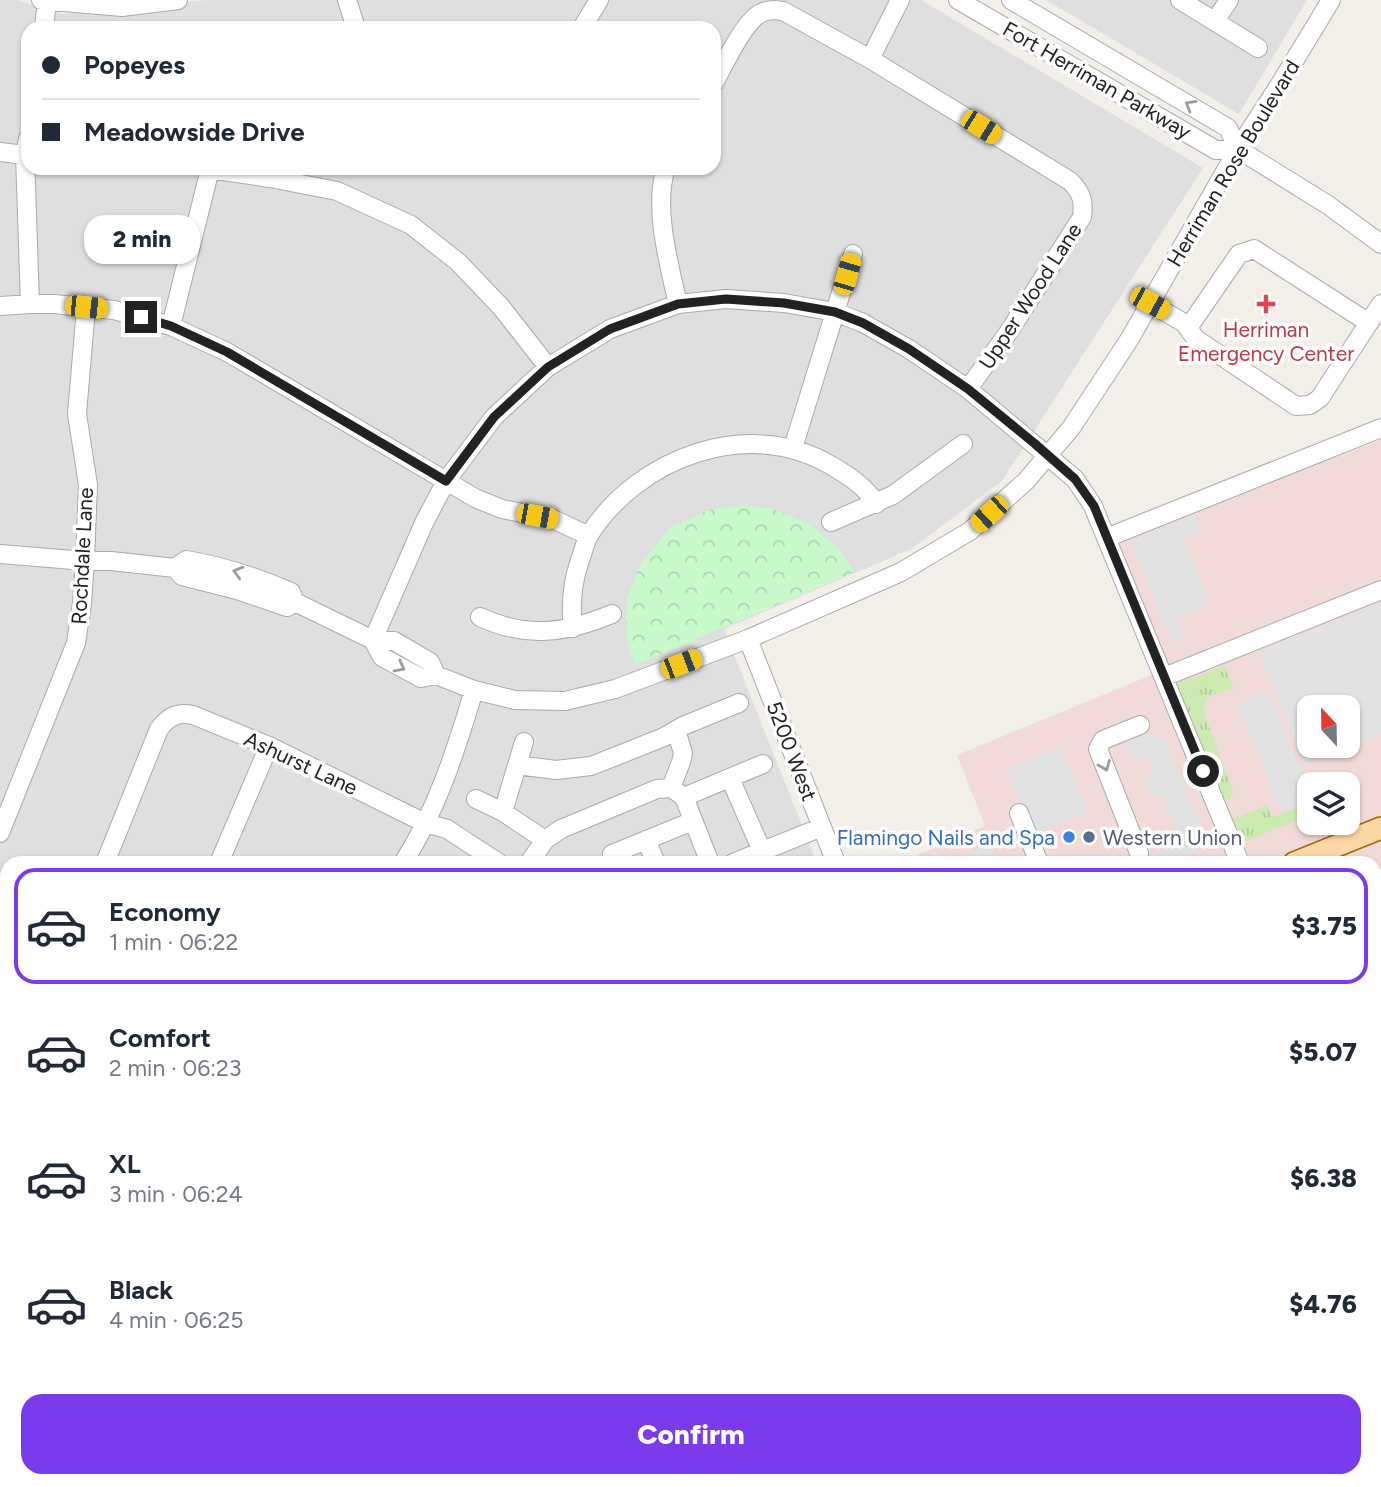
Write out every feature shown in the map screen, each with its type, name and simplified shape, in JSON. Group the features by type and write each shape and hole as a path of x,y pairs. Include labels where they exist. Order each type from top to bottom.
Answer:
{"main road":[{"path":"1311,856 1381,828"}],"street":[{"path":"44,21 44,1 122,7 178,0"},
{"path":"347,0 354,21"},
{"path":"586,21 599,0"},
{"path":"870,59 900,0"},
{"name":"Fort Herriman Parkway","path":"958,0 1216,150 1238,149"},
{"name":"Fort Herriman Parkway","path":"1011,0 1228,128 1238,149 1328,205 1381,244"},
{"path":"1180,0 1258,48"},
{"path":"1215,20 1229,0"},
{"name":"Herriman Rose Boulevard","path":"0,554 175,568 183,576 287,607 295,602 373,640 382,657 421,678 436,675 474,690 515,700 565,701 615,689 748,639 901,572 970,531 1026,481 1071,428 1129,340 1238,149 1331,0"},
{"name":"Upper Wood Lane","path":"721,71 754,17 763,11 783,11 870,59 1070,181 1077,188 1083,198 1082,217 1010,330 968,389"},
{"path":"0,152 21,148"},
{"path":"28,175 30,304"},
{"path":"171,326 208,175"},
{"path":"250,175 337,191 411,225 467,271 501,307 548,367"},
{"path":"664,175 661,213 678,304"},
{"path":"1188,328 1240,254 1254,249 1369,323"},
{"path":"793,448 853,254"},
{"path":"373,640 424,523 446,481 494,417 548,367 610,329 678,304 726,299 784,303 835,312 863,323 909,349 968,389 1075,479 1094,506 1237,856"},
{"path":"1150,303 1184,323 1196,339 1296,406 1310,405 1320,398 1381,304"},
{"path":"0,306 30,304 114,310 171,326 227,352 475,498 520,513 553,519 589,536"},
{"name":"Rochdale Lane","path":"0,833 76,643 82,603 88,485 77,414 86,307"},
{"path":"1106,538 1381,428"},
{"path":"573,628 572,586 589,536 621,496 634,485 681,458 721,447 758,444 793,448 829,464 855,480 876,504"},
{"path":"831,522 893,495 964,444"},
{"path":"1164,677 1381,590"},
{"path":"480,617 519,630 538,632 573,628 612,614"},
{"name":"5200 West","path":"748,639 833,856"},
{"path":"408,856 454,757 474,690"},
{"path":"517,765 556,770 591,766 739,703"},
{"name":"Ashurst Lane","path":"108,856 159,729 173,715 183,713 269,746 425,823"},
{"path":"1139,853 1098,749 1103,740 1140,725"},
{"path":"676,730 683,753 678,793 707,856"},
{"path":"503,812 524,742"},
{"path":"222,856 269,746"},
{"path":"534,856 545,840 561,829 657,789 678,793 730,778 763,764"},
{"path":"730,778 762,851"},
{"path":"476,799 503,812 545,840"},
{"path":"1019,813 1036,856"},
{"path":"612,854 693,821"},
{"path":"425,823 443,840 467,856"},
{"path":"425,823 447,829 488,856"},
{"path":"750,856 822,827"},
{"path":"646,840 653,856"}],"shaded area":[{"path":"0,0 17,0 62,14 207,0 921,0 1203,168 1002,481 911,549 724,629 814,856 0,856"},
{"path":"1046,0 1307,0 1239,114"},
{"path":"1381,440 1381,856 915,856 985,826 957,755 1166,669 1115,541"},
{"path":"1195,515 1201,532 1184,539 1210,604 1177,618 1185,638 1172,643 1130,541"},
{"path":"1381,603 1381,734 1360,742 1360,695 1297,695 1297,747 1259,651"},
{"path":"1269,691 1301,772 1297,772 1297,806 1281,812 1238,703"},
{"path":"1162,734 1210,846 1184,856 1147,856 1181,842 1161,793 1150,797 1142,777 1153,773 1147,756 1132,761 1122,739"},
{"path":"1061,747 1088,812 1032,834 1006,769"},
{"path":"1301,758 1321,758 1304,765"},
{"path":"991,843 996,856 960,856"}],"green space":[{"path":"741,505 773,509 809,523 838,548 854,572 635,665 626,636 627,599 641,563 670,528 709,510"},
{"path":"1224,666 1234,688 1208,698 1203,710 1233,792 1229,800 1223,799 1176,684"},
{"path":"1267,805 1272,817 1297,808 1297,821 1241,843 1230,820"}],"place":[{"name":"Herriman Emergency Center","path":"1266,304"},
{"name":"Flamingo Nails and Spa","path":"1069,837"},
{"name":"Western Union","path":"1089,837"}],"route":[{"path":"141,317 171,326 227,352 446,481 494,417 548,367 610,329 678,304 726,299 784,303 835,312 863,323 909,349 968,389 1075,479 1094,506 1203,771"}]}
